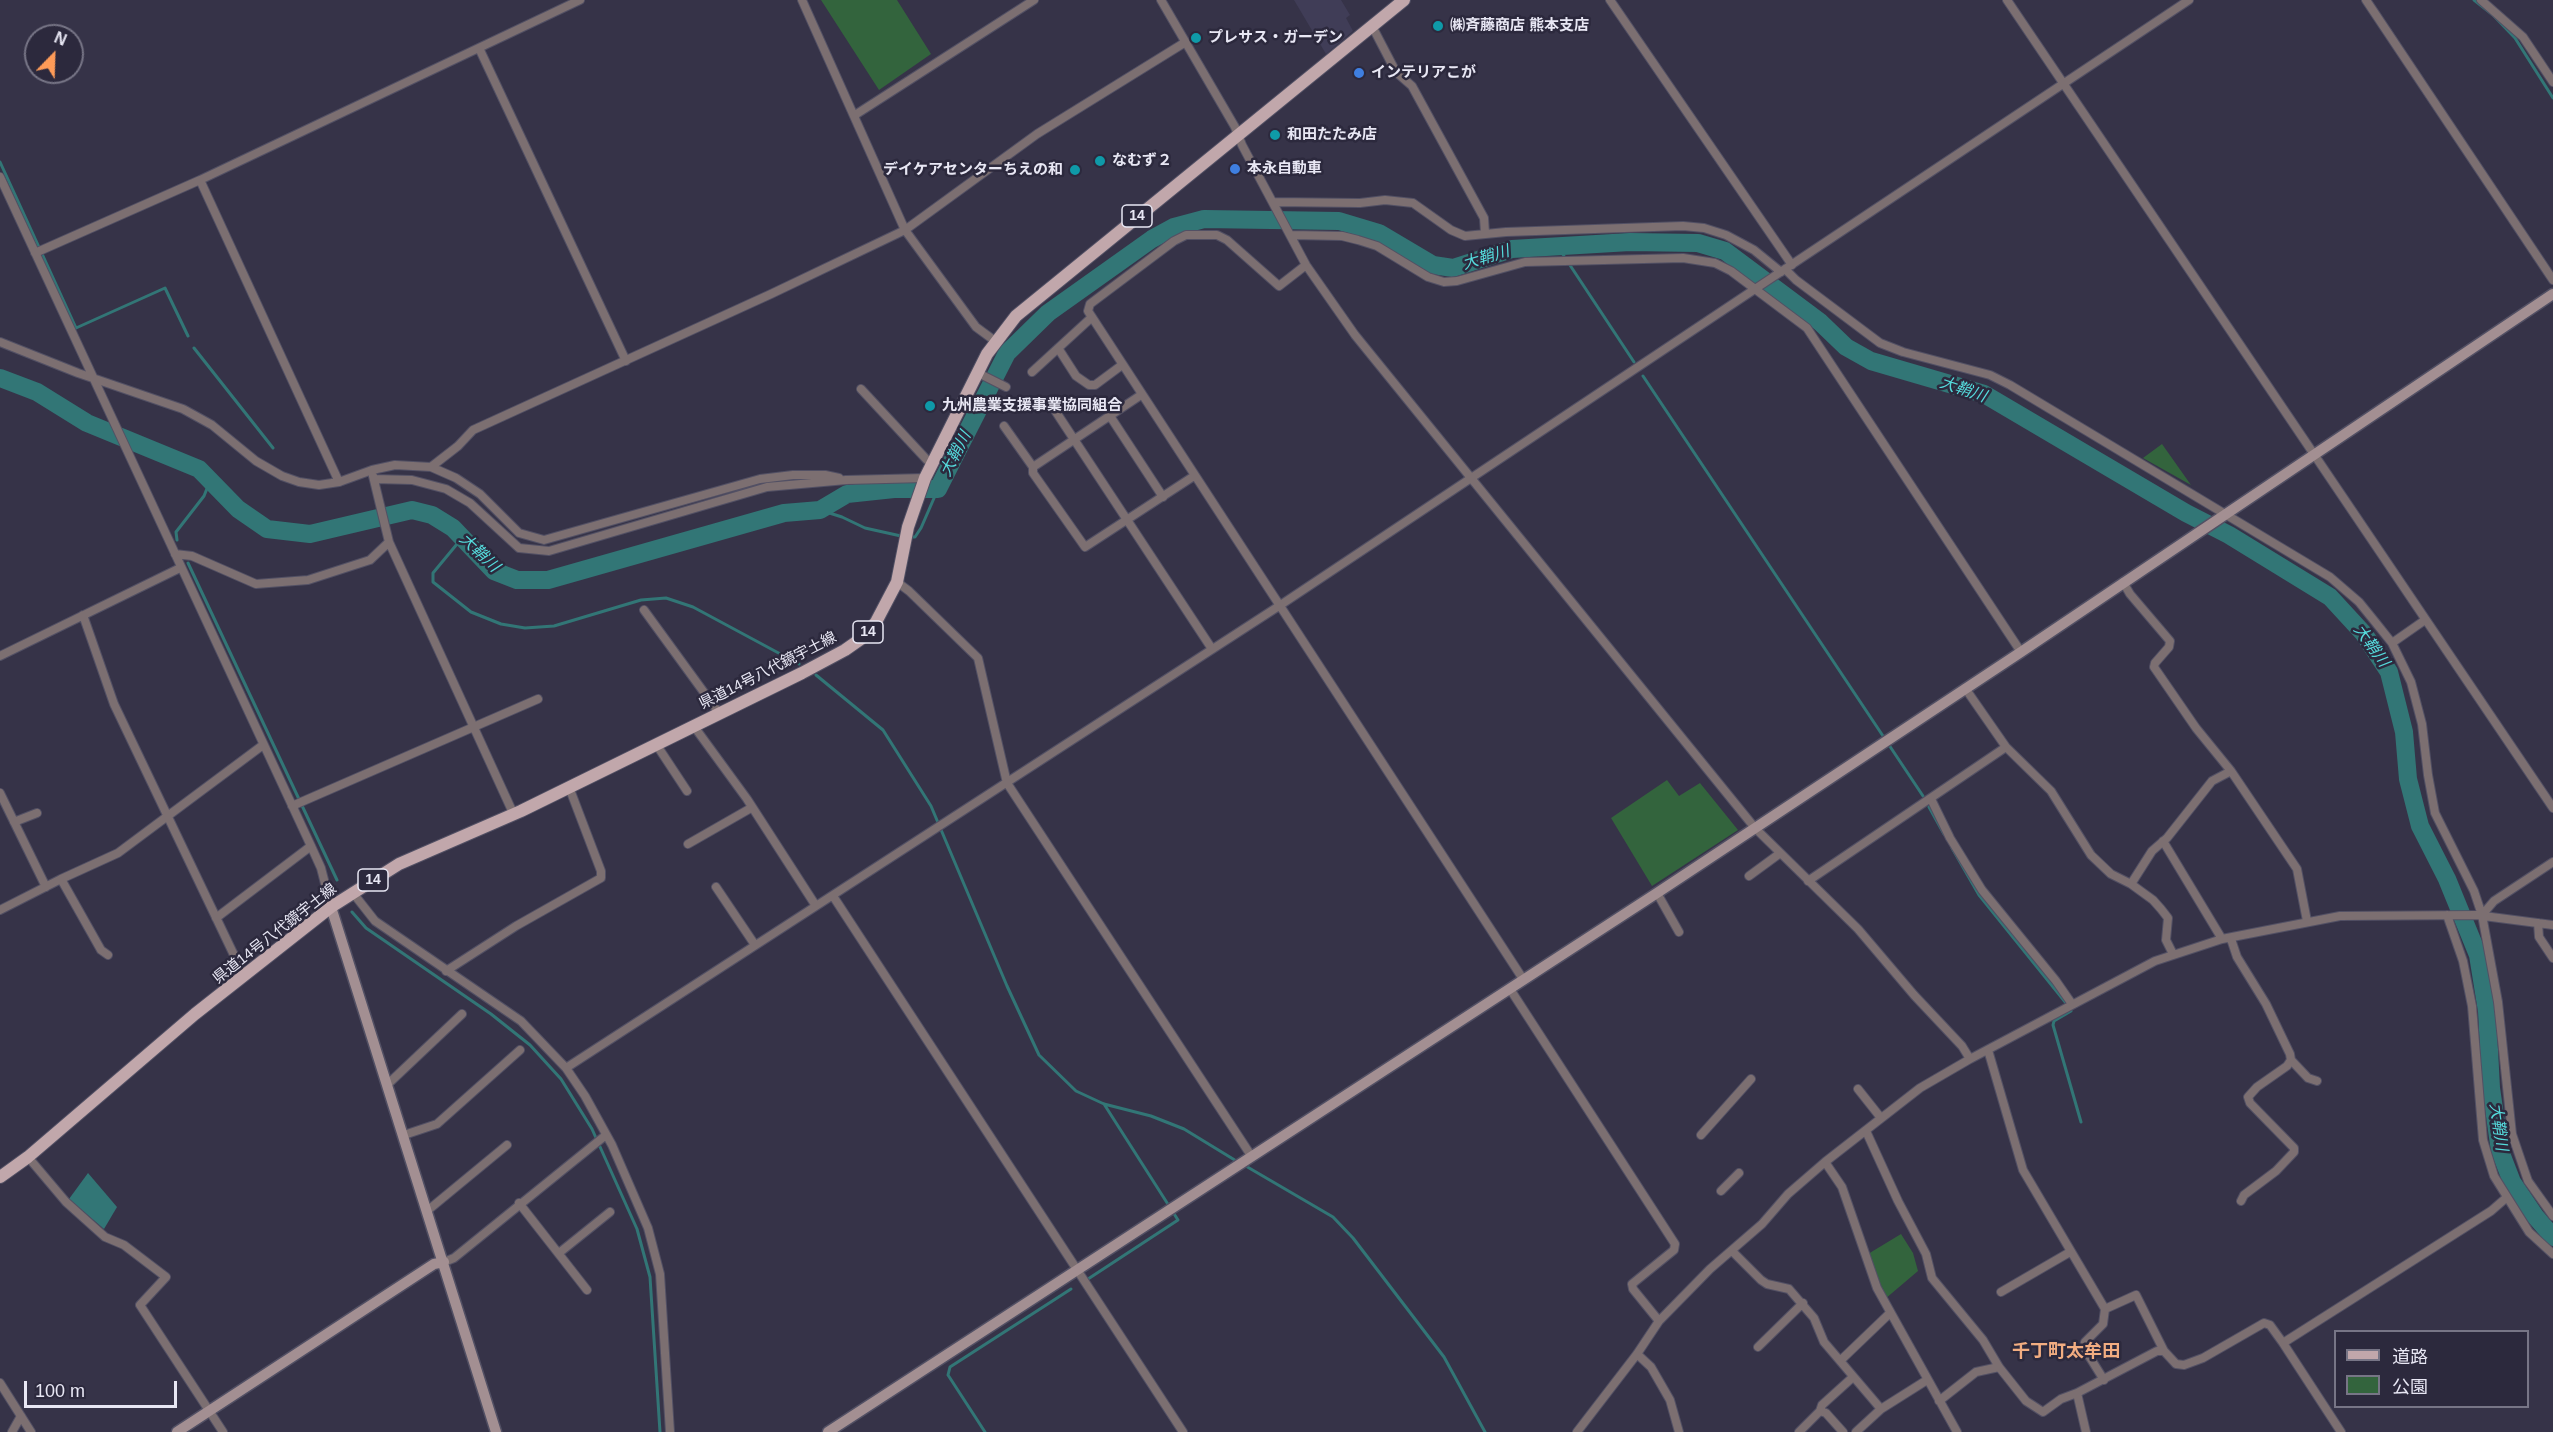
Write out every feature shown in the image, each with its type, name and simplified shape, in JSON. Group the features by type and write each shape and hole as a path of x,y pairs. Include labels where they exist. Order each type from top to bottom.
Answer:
{"main road":[{"name":"県道14号八代鏡宇土線","path":"0,1177 28,1157 124,1074 331,907 399,864 514,815 802,673 865,636 876,622 897,582 908,528 924,480 982,375 995,341 1016,316 1404,0"}],"street":[{"path":"39,251 200,180 580,0"},
{"path":"802,0 905,230 976,327 995,341"},
{"path":"855,115 1034,0"},
{"path":"1162,0 1184,43 1235,127 1306,265 1355,335 1755,828 1858,929 1914,995 1962,1046 1970,1059"},
{"path":"1610,0 1784,270"},
{"path":"2007,0 2062,85 2315,453 2553,808"},
{"path":"566,1068 1279,606 2189,0"},
{"path":"2366,0 2553,280"},
{"path":"2481,0 2523,37 2553,82"},
{"path":"1372,26 1396,72 1412,86 1484,218 1485,233"},
{"path":"430,467 458,446 473,430 905,230 1037,134 1184,43"},
{"path":"479,48 626,361"},
{"path":"0,177 39,251 180,568 294,806 321,868 331,907 496,1432"},
{"path":"200,180 339,482"},
{"path":"1275,205 1360,203 1385,200 1413,203 1458,235 1465,236 1485,233 1683,226 1704,228 1726,235 1784,270 1880,343 1903,352 1990,375 2221,517 2330,577 2359,602 2392,643 2411,682 2422,724 2435,813 2474,891 2498,1002 2512,1134 2528,1181 2553,1216"},
{"path":"1290,232 1342,236 1377,246 1428,277 1444,282 1457,281 1510,264 1559,261 1697,259 1715,263 1731,271 1807,328 2021,652"},
{"path":"1306,265 1279,286 1227,240 1217,235 1186,235 1174,241 1090,304 1088,311 1523,979"},
{"path":"828,1432 1182,1204 1881,746 2553,294"},
{"path":"1032,372 1091,318"},
{"path":"0,342 200,417 256,461 282,476 299,482 319,485 339,482 372,470 395,465 430,467 456,478 480,494 519,533 544,540 760,478 825,475 846,480"},
{"path":"1058,348 1076,376 1089,385 1095,385 1122,365"},
{"path":"982,375 1006,387"},
{"path":"861,389 927,460 934,461"},
{"path":"1033,467 1141,395"},
{"path":"1056,412 1212,649"},
{"path":"1110,416 1163,496"},
{"path":"1004,426 1033,467 1033,473 1085,547 1194,476"},
{"path":"372,470 389,542 514,815"},
{"path":"374,480 412,480 446,489 470,503 519,548 549,551 767,487 846,480 924,480"},
{"path":"175,554 192,556 256,584 308,580 370,560 389,542"},
{"path":"0,656 180,568"},
{"path":"897,582 978,658 1007,783 1250,1158"},
{"path":"2123,582 2130,594 2170,640 2169,647 2154,667 2196,728 2231,771 2297,870 2307,921"},
{"path":"645,610 719,713"},
{"path":"83,615 114,704 244,976"},
{"path":"2392,643 2425,620"},
{"path":"1965,688 2006,747 2051,791 2091,855 2111,874 2131,884 2153,900 2168,918 2166,940 2174,954"},
{"path":"294,806 538,699"},
{"path":"693,725 816,906"},
{"path":"656,744 687,791"},
{"path":"0,910 118,853 263,745"},
{"path":"1808,881 2006,747"},
{"path":"2131,884 2152,851 2163,842 2212,781 2231,771"},
{"path":"446,971 516,926 601,878 602,871 568,787"},
{"path":"0,794 46,887"},
{"path":"1931,799 1950,838 1982,890 2072,1004"},
{"path":"688,844 751,808"},
{"path":"14,822 37,813"},
{"path":"2163,842 2227,939 2266,1004 2291,1060 2308,1078 2317,1081"},
{"path":"216,918 311,846"},
{"path":"1749,876 1779,854"},
{"path":"2479,915 2494,901 2553,862"},
{"path":"61,879 101,950 108,955"},
{"path":"716,887 755,945"},
{"path":"353,893 375,921 521,1021 566,1068 585,1096 602,1137 648,1228 660,1274 670,1432"},
{"path":"1657,893 1679,932"},
{"path":"833,896 1183,1432"},
{"path":"2450,915 2463,961 2472,1006 2484,1140 2494,1176 2529,1232 2553,1254"},
{"path":"1577,1432 1637,1354 1659,1321 1710,1269 1762,1224 1788,1194 1920,1088 2072,1004 2155,961 2174,954 2307,921 2340,916 2479,915 2553,925"},
{"path":"2538,923 2539,937 2553,958"},
{"path":"1510,989 1675,1244 1674,1250 1632,1284 1633,1289 1659,1321"},
{"path":"388,1084 462,1014"},
{"path":"404,1135 437,1124 520,1050"},
{"path":"1988,1050 2023,1170 2105,1309 2103,1324 2085,1342 2084,1348 2104,1380"},
{"path":"2241,1201 2244,1195 2276,1172 2294,1152 2294,1149 2250,1103 2248,1096 2287,1066 2291,1060"},
{"path":"1701,1135 1751,1079"},
{"path":"1858,1089 1881,1118"},
{"path":"1866,1131 1898,1201 1926,1254 1932,1278 1983,1340 1999,1367 2026,1401 2043,1412 2061,1399 2104,1380 2157,1351 2164,1351"},
{"path":"177,1432 434,1264 454,1258 602,1137"},
{"path":"427,1211 507,1145"},
{"path":"28,1157 66,1202 105,1238 124,1245 166,1277 140,1305 223,1432"},
{"path":"1826,1162 1842,1187 1876,1288 1958,1432"},
{"path":"1721,1191 1739,1173"},
{"path":"2283,1343 2491,1211 2506,1198"},
{"path":"519,1203 587,1290"},
{"path":"558,1253 610,1212"},
{"path":"1732,1251 1761,1280 1767,1284 1785,1286 1803,1303 1814,1318 1824,1342 1881,1409"},
{"path":"2001,1292 2070,1252"},
{"path":"2105,1309 2136,1295 2164,1351 2176,1364 2184,1365 2203,1358 2264,1323 2270,1324 2341,1432"},
{"path":"1758,1347 1803,1303"},
{"path":"1841,1360 1890,1313"},
{"path":"1637,1354 1651,1367 1670,1400 1679,1432"},
{"path":"1939,1401 1977,1372 1999,1367"},
{"path":"1799,1432 1820,1411 1822,1405 1853,1377"},
{"path":"1856,1432 1881,1409 1927,1380"},
{"path":"0,1383 31,1432"},
{"path":"2077,1393 2086,1432"},
{"path":"1820,1411 1826,1413 1843,1432"},
{"path":"12,1432 21,1416"}],"shaded area":[{"path":"1294,0 1341,0 1350,15 1346,18 1353,31 1326,54"},
{"path":"88,1173 117,1207 104,1229 69,1199"}],"green space":[{"path":"821,0 897,0 931,54 879,90"},
{"path":"2162,444 2191,485 2143,458"},
{"path":"1667,780 1679,796 1700,783 1738,830 1652,886 1611,818"},
{"path":"1901,1234 1913,1253 1918,1271 1885,1299 1868,1254"}],"waterway":[{"path":"2474,0 2493,15 2515,38 2553,98"},
{"path":"0,162 76,328 165,288 188,336"},
{"name":"大鞘川","path":"0,378 37,392 87,423 199,469 238,509 267,529 310,534 412,510 432,515 453,528 494,571 517,580 548,580 784,513 820,510 847,494 894,489 938,489 1007,353 1048,313 1152,239 1174,227 1204,219 1339,221 1379,233 1433,265 1453,268 1512,249 1630,242 1698,243 1725,251 1820,322 1846,347 1871,361 1984,394 2186,513 2229,535 2330,597 2364,634 2389,672 2404,732 2408,779 2420,826 2447,879 2478,955 2487,1011 2491,1088 2500,1151 2512,1182 2535,1216 2553,1237"},
{"path":"1558,247 1634,362"},
{"path":"194,348 273,448"},
{"path":"1643,376 1923,796"},
{"path":"177,540 176,532 204,496 210,481"},
{"path":"911,537 915,537 921,528 938,489"},
{"path":"820,510 865,528 901,536"},
{"path":"462,538 433,573 433,582 471,612 501,624 525,628 554,626 641,600 666,598 693,607 799,664"},
{"path":"188,563 337,880"},
{"path":"816,675 883,730 931,806 1007,986 1039,1055 1076,1091 1104,1104 1151,1116 1184,1129 1238,1162"},
{"path":"1929,807 1944,834"},
{"path":"1952,848 1979,895 2066,1003"},
{"path":"352,912 366,928 491,1014 530,1045 561,1079 592,1129 637,1229 650,1277 660,1432"},
{"path":"2070,1009 2071,1011 2054,1021 2053,1025 2081,1122"},
{"path":"1088,1279 1178,1220 1104,1104"},
{"path":"1244,1165 1333,1217 1353,1238 1444,1357 1485,1432"},
{"path":"985,1432 948,1375 950,1367 1071,1289"}],"place":[{"name":"㈱斉藤商店 熊本支店","path":"1438,26"},
{"name":"プレサス・ガーデン","path":"1196,38"},
{"name":"インテリアこが","path":"1359,73"},
{"name":"和田たたみ店","path":"1275,135"},
{"name":"なむず２","path":"1100,161"},
{"name":"本永自動車","path":"1235,169"},
{"name":"デイケアセンターちえの和","path":"1075,170"},
{"name":"九州農業支援事業協同組合","path":"930,406"}],"district":[{"name":"千丁町太牟田","path":"2066,1352"}]}
